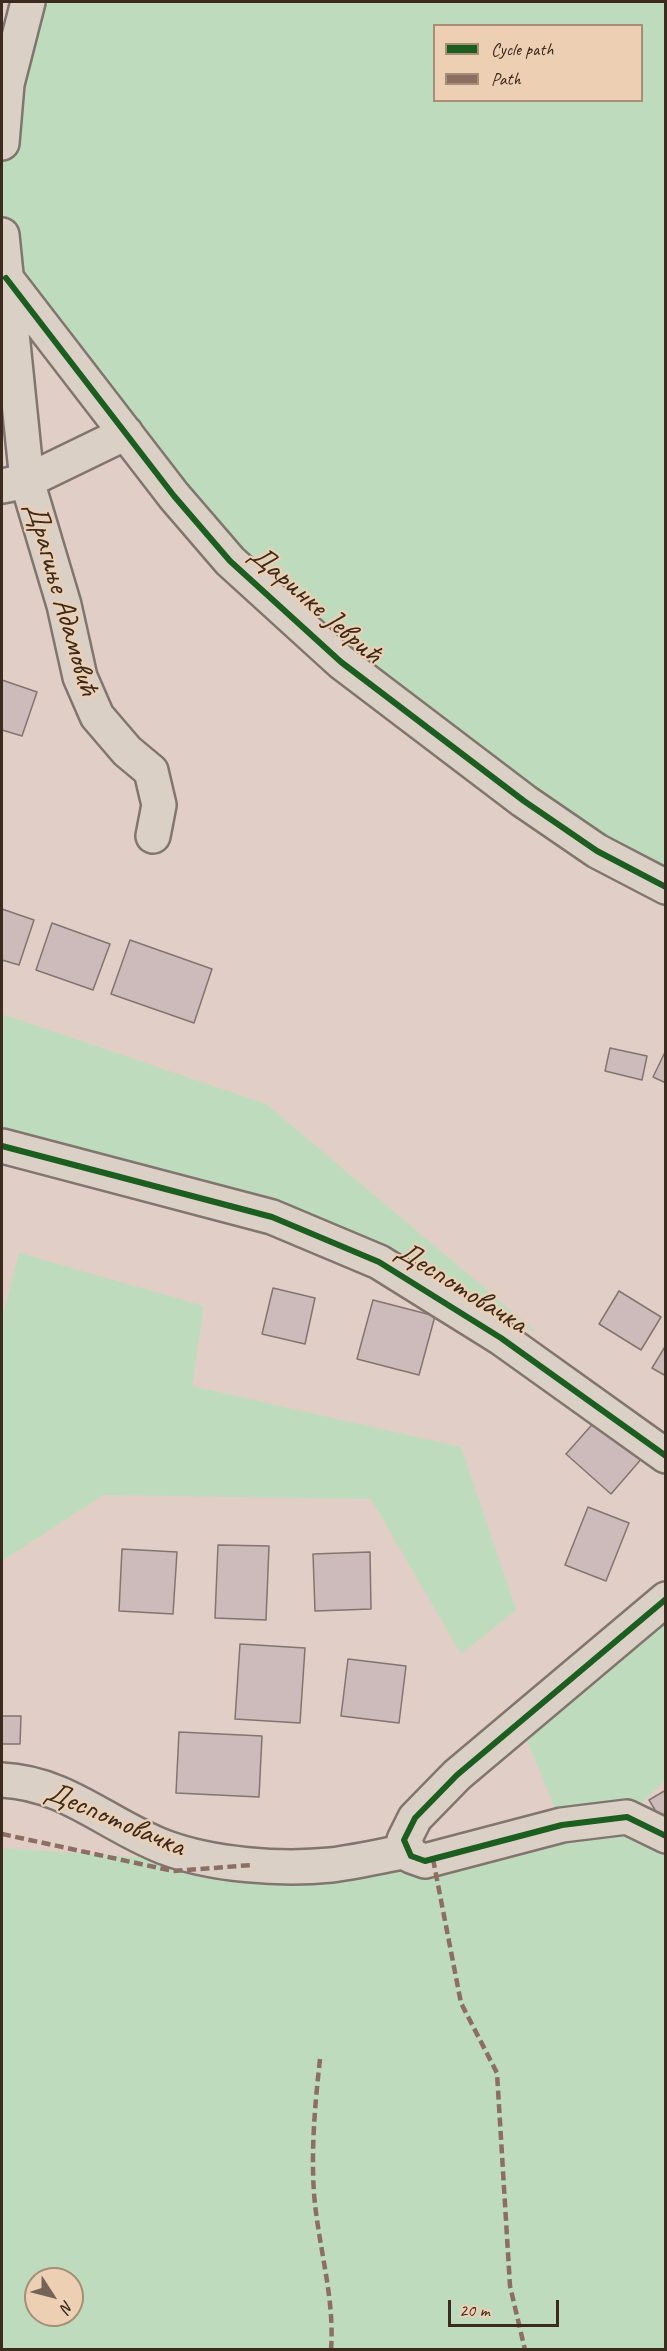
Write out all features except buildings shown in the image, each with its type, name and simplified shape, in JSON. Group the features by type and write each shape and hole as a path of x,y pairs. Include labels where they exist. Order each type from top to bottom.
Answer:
{"street":[{"path":"2,143 7,84 28,2"},
{"path":"2,235 6,278 14,484"},
{"name":"Даринке Јеврић","path":"6,278 174,496 230,561 341,662 570,834 666,887"},
{"name":"Драгиње Адамовић","path":"126,433 14,484 64,605 80,677 97,716 127,751 151,771 159,805 153,836"},
{"name":"Деспотовачка","path":"2,1146 272,1217 380,1262 501,1338 666,1456"},
{"path":"407,1851 405,1834 415,1818 457,1775 666,1599"},
{"name":"Деспотовачка","path":"2,1780 42,1787 68,1796 165,1847 252,1865 330,1865 407,1851 417,1859 425,1861 562,1826 627,1817 666,1836"}],"green space":[{"path":"28,2 665,2 665,887 230,561 6,278 2,206 2,143"},
{"path":"2,1014 266,1104 538,1333 229,1213 2,1142"},
{"path":"19,1253 204,1306 192,1386 461,1447 516,1610 461,1654 371,1499 103,1495 2,1561 2,1319"},
{"path":"665,1598 665,1780 627,1817 665,1836 665,2349 2,2349 2,1848 252,1865 562,1826 520,1723"}],"marked path":[{"path":"2,1834 173,1871 252,1865"},
{"path":"433,1859 461,2003 497,2073 510,2286 525,2350"},
{"path":"320,2059 314,2126 313,2176 316,2213 331,2311 331,2350"}],"cycle path":[{"path":"6,278 174,496 230,561 341,662 524,801 597,851 666,887"},
{"path":"2,1146 272,1217 379,1262 501,1338 666,1456"},
{"path":"666,1599 457,1775 415,1818 404,1840 411,1856 425,1861 562,1825 627,1817 666,1836"}]}
